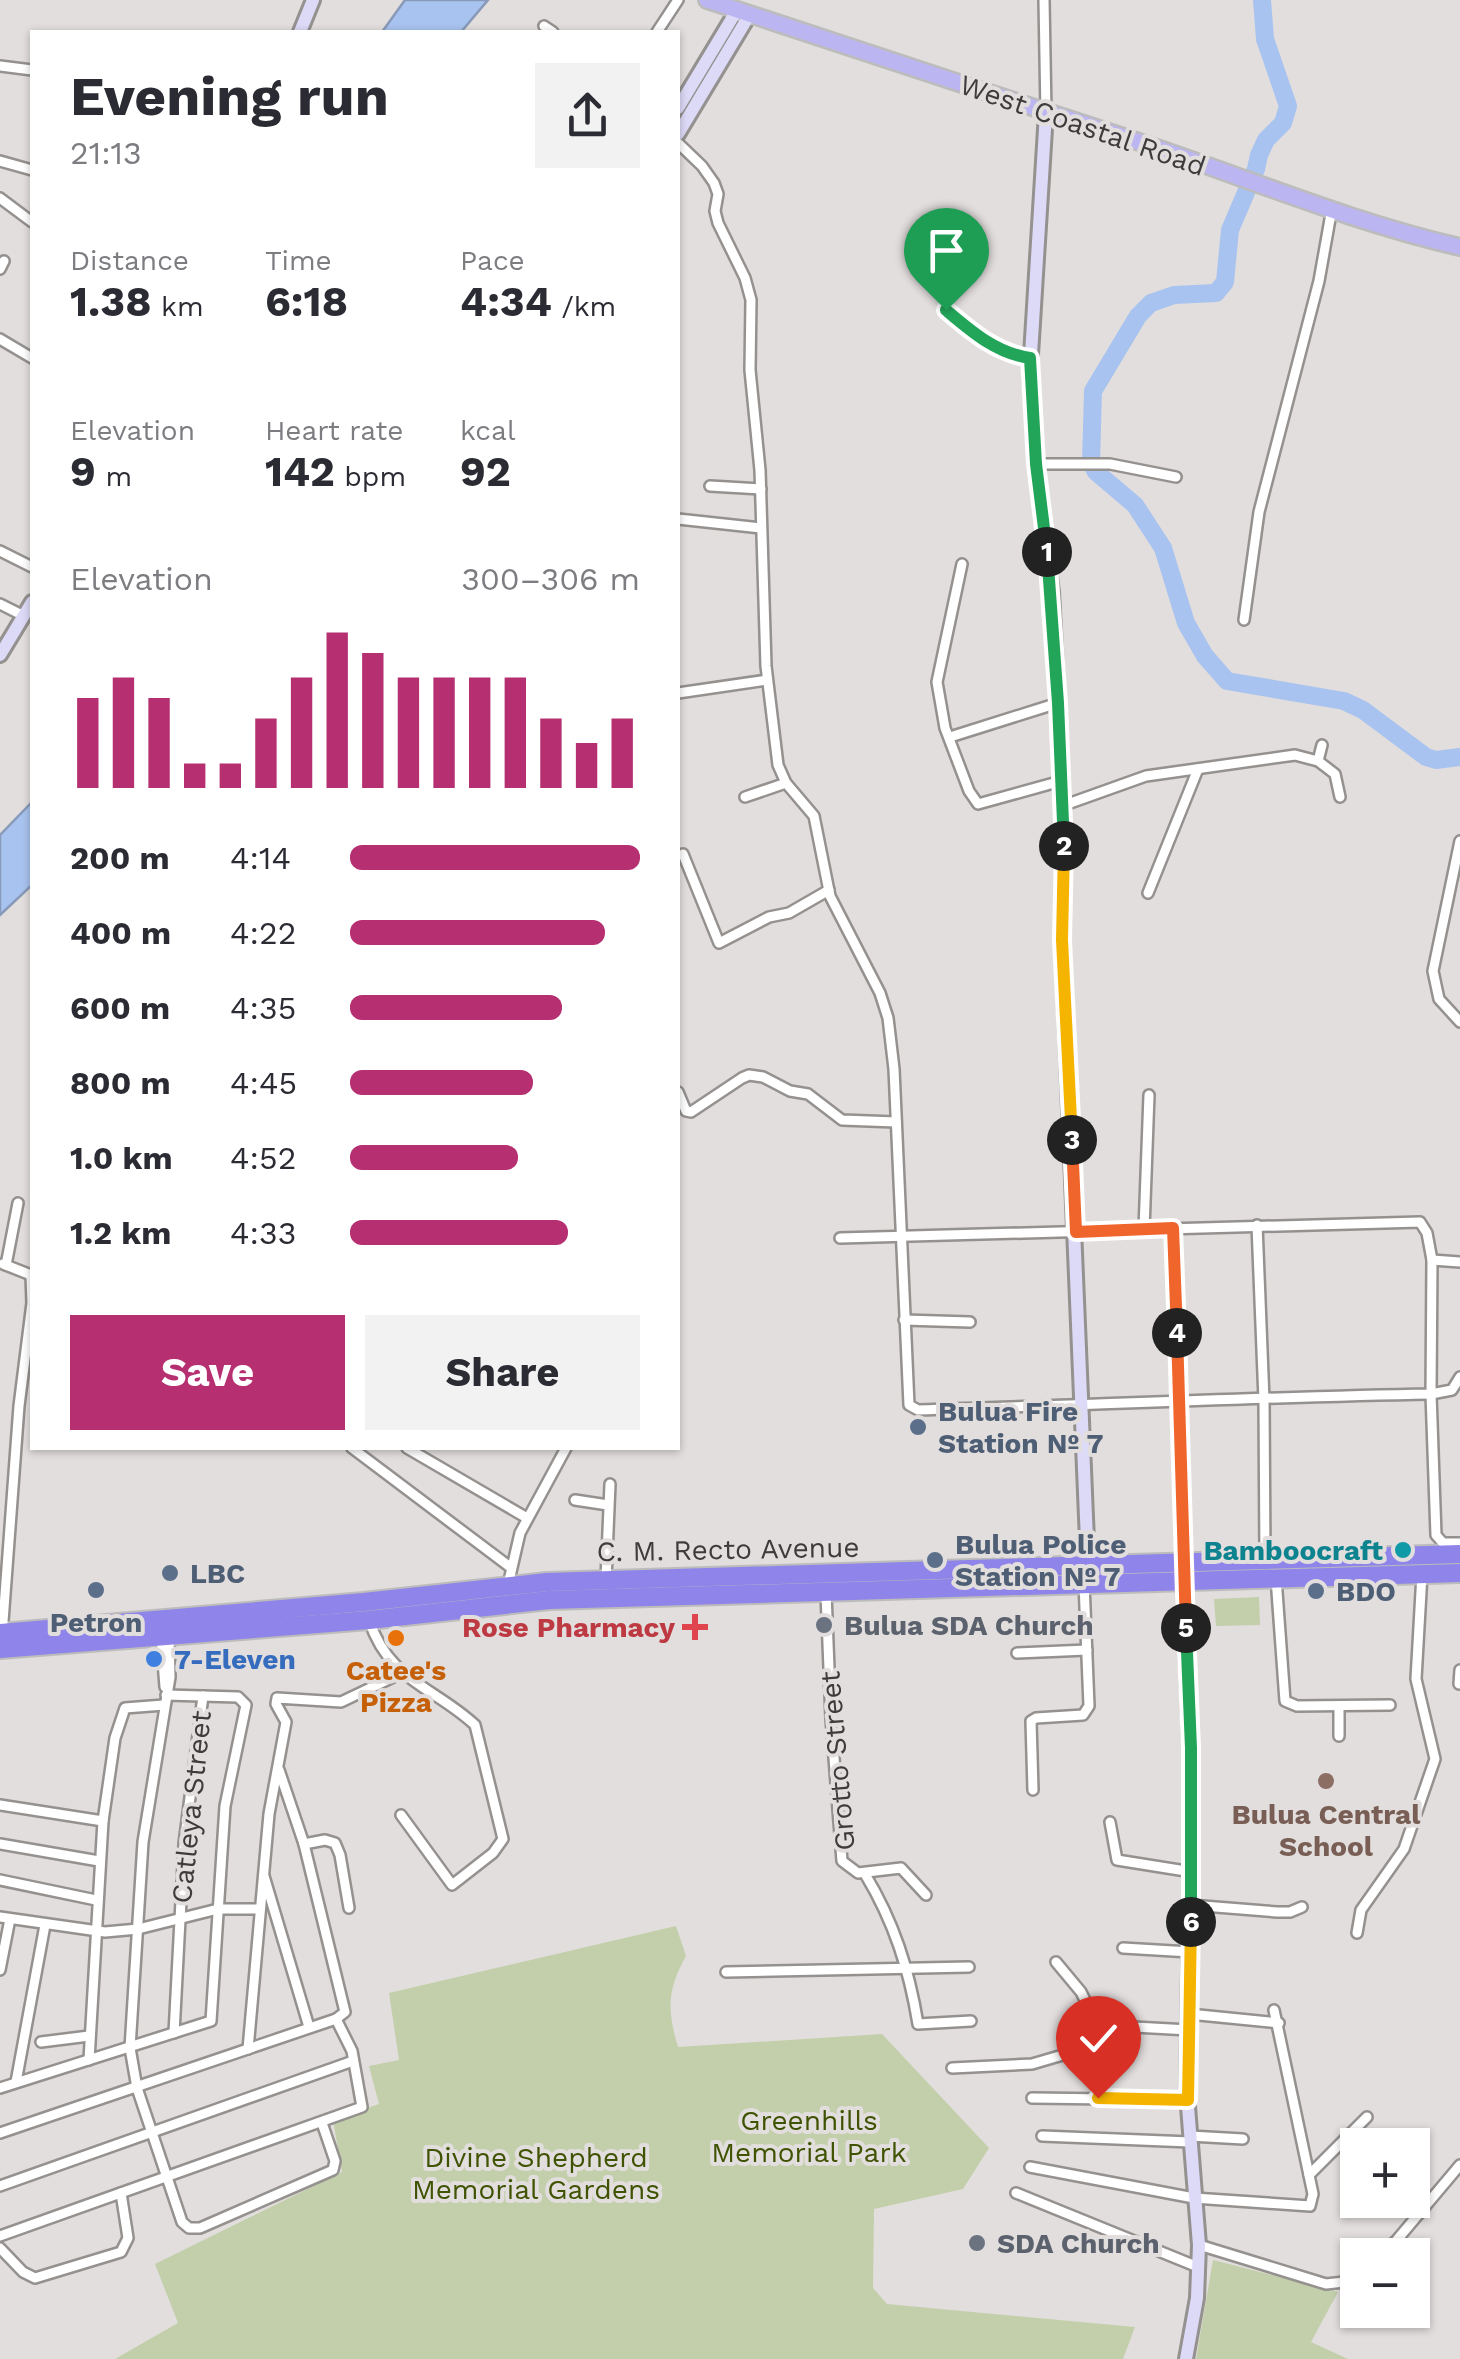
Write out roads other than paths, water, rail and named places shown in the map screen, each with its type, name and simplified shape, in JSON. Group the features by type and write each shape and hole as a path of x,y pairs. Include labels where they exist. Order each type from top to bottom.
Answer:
{"highway":[{"name":"C. M. Recto Avenue","path":"1,1641 367,1611 825,1583 1183,1572 1276,1578 1413,1568 1460,1554"},
{"name":"C. M. Recto Avenue","path":"1183,1572 1264,1560 1460,1572"},
{"name":"C. M. Recto Avenue","path":"1,1641 165,1636 367,1611 509,1576 825,1583"}],"main road":[{"name":"West Coastal Road","path":"708,0 1259,186 1460,248"}],"street":[{"path":"301,30 313,0"},
{"path":"658,30 678,0"},
{"path":"1033,1790 1031,1721 1083,1715 1088,1710 1083,1405 1062,940 1058,703 1030,358 1046,112 1044,0"},
{"path":"680,105 744,12"},
{"path":"680,130 744,12"},
{"path":"0,66 30,70"},
{"path":"680,146 714,182 718,223 745,278 751,300 750,370 761,489 767,680 778,764 786,784 814,816 829,890 880,993 888,1018 908,1404 912,1408 1083,1405 1431,1394 1449,1392 1460,1377"},
{"path":"0,161 30,169"},
{"path":"0,198 30,220"},
{"path":"1244,620 1259,512 1319,281 1332,208"},
{"path":"946,310 976,335 1011,355 1030,358"},
{"path":"0,339 30,357"},
{"path":"1036,464 1110,464 1176,477"},
{"path":"710,486 761,489"},
{"path":"680,519 761,528"},
{"path":"0,551 30,566"},
{"path":"962,564 937,682 940,711 962,775 978,804 1061,781"},
{"path":"0,604 24,616"},
{"path":"0,654 30,606"},
{"path":"680,694 767,680"},
{"path":"950,736 1058,703"},
{"path":"1318,761 1322,745"},
{"path":"1062,806 1146,776 1284,756 1318,761 1336,774 1340,798"},
{"path":"1148,892 1198,769"},
{"path":"745,796 786,784"},
{"path":"1460,841 1433,971 1439,999 1460,1022"},
{"path":"683,854 719,943 829,890"},
{"path":"680,1096 690,1112 742,1078 763,1077 790,1091 808,1094 842,1120 896,1122"},
{"path":"1144,1229 1149,1095"},
{"path":"18,1203 3,1264 30,1273"},
{"path":"840,1238 1420,1222 1427,1232 1432,1260 1436,1535 1443,1543 1460,1543"},
{"path":"1257,1225 1264,1400 1264,1560"},
{"path":"1173,1228 1191,1748 1188,2100 1199,2245 1197,2298 1186,2359"},
{"path":"1432,1260 1460,1262"},
{"path":"904,1320 970,1322"},
{"path":"1,1641 19,1406 30,1321"},
{"path":"354,1450 509,1576 527,1518 565,1450"},
{"path":"410,1450 527,1518"},
{"path":"606,1579 610,1484"},
{"path":"575,1500 608,1504"},
{"path":"1357,1933 1361,1910 1404,1849 1435,1759 1416,1679 1413,1568"},
{"path":"1276,1578 1285,1702 1297,1706 1390,1704"},
{"name":"Grotto Street","path":"825,1583 841,1853 846,1866 865,1874 885,1908 907,1968 918,2024 970,2021"},
{"path":"367,1611 381,1649 404,1672 475,1725 503,1839 493,1853 452,1885 401,1815"},
{"path":"165,1636 165,1700 145,1818 130,2048 137,2088 182,2222 188,2228 200,2228 334,2170 333,2152 322,2123"},
{"path":"1018,1653 1086,1650"},
{"path":"1459,1684 1460,1670"},
{"path":"248,2049 270,1803 286,1722 276,1704 277,1698 341,1702 404,1672"},
{"name":"Catleya Street","path":"174,2033 178,1917 204,1696"},
{"path":"0,2088 130,2048 211,2021 225,1806 246,1704 241,1698 165,1700 130,1706 123,1711 115,1738 103,1821 89,2060"},
{"path":"1339,1736 1340,1706"},
{"path":"0,2133 336,2019 345,2012 304,1844 279,1770"},
{"path":"0,1805 103,1821"},
{"path":"1110,1822 1118,1860 1192,1872"},
{"path":"304,1844 324,1840 335,1843 349,1908"},
{"path":"0,1844 100,1861"},
{"path":"865,1874 902,1868 926,1894"},
{"path":"263,1871 309,2026"},
{"path":"0,1880 96,1900"},
{"path":"1191,1905 1277,1912 1302,1907"},
{"path":"0,1970 5,1918 94,1932 138,1929 218,1909 260,1909"},
{"path":"16,2082 46,1925"},
{"path":"1124,1948 1190,1952"},
{"path":"1056,1962 1081,1992 1100,2033"},
{"path":"726,1972 969,1967"},
{"path":"1030,2167 1194,2198 1310,2206 1314,2200 1280,2023 1274,2010"},
{"path":"1189,2014 1280,2023"},
{"path":"0,2236 362,2107 350,2045 336,2019"},
{"path":"952,2068 1032,2064 1073,2052 1116,2026 1189,2030"},
{"path":"41,2042 89,2036"},
{"path":"0,2186 353,2062"},
{"path":"1032,2098 1188,2100"},
{"path":"1309,2176 1367,2117"},
{"path":"1042,2136 1243,2139"},
{"path":"1399,2238 1460,2165"},
{"path":"0,2248 35,2278 121,2252 128,2238 122,2193"},
{"path":"1016,2193 1198,2267"},
{"path":"1199,2245 1326,2284 1340,2282"}],"water":[{"path":"405,0 488,0 463,30 383,30"},
{"path":"30,804 30,887 0,915 0,835"}],"waterway":[{"path":"1262,0 1265,39 1288,106 1283,123 1266,140 1230,230 1225,282 1216,293 1174,295 1151,303 1138,316 1093,391 1091,463 1096,472 1135,505 1163,548 1186,623 1205,656 1227,681 1344,701 1363,710 1426,757 1460,757"}],"place":[{"name":"Bulua Fire Station № 7","path":"918,1427"},
{"name":"Bamboocraft","path":"1403,1550"},
{"name":"Bulua Police Station № 7","path":"935,1560"},
{"name":"LBC","path":"170,1573"},
{"name":"Petron","path":"96,1590"},
{"name":"BDO","path":"1316,1591"},
{"name":"Bulua SDA Church","path":"824,1625"},
{"name":"Rose Pharmacy","path":"695,1627"},
{"name":"Catee's Pizza","path":"396,1638"},
{"name":"7-Eleven","path":"154,1659"},
{"name":"Bulua Central School","path":"1326,1781"},
{"name":"SDA Church","path":"977,2243"}],"park label":[{"name":"Greenhills Memorial Park","path":"809,2136"},
{"name":"Divine Shepherd Memorial Gardens","path":"536,2173"}]}
